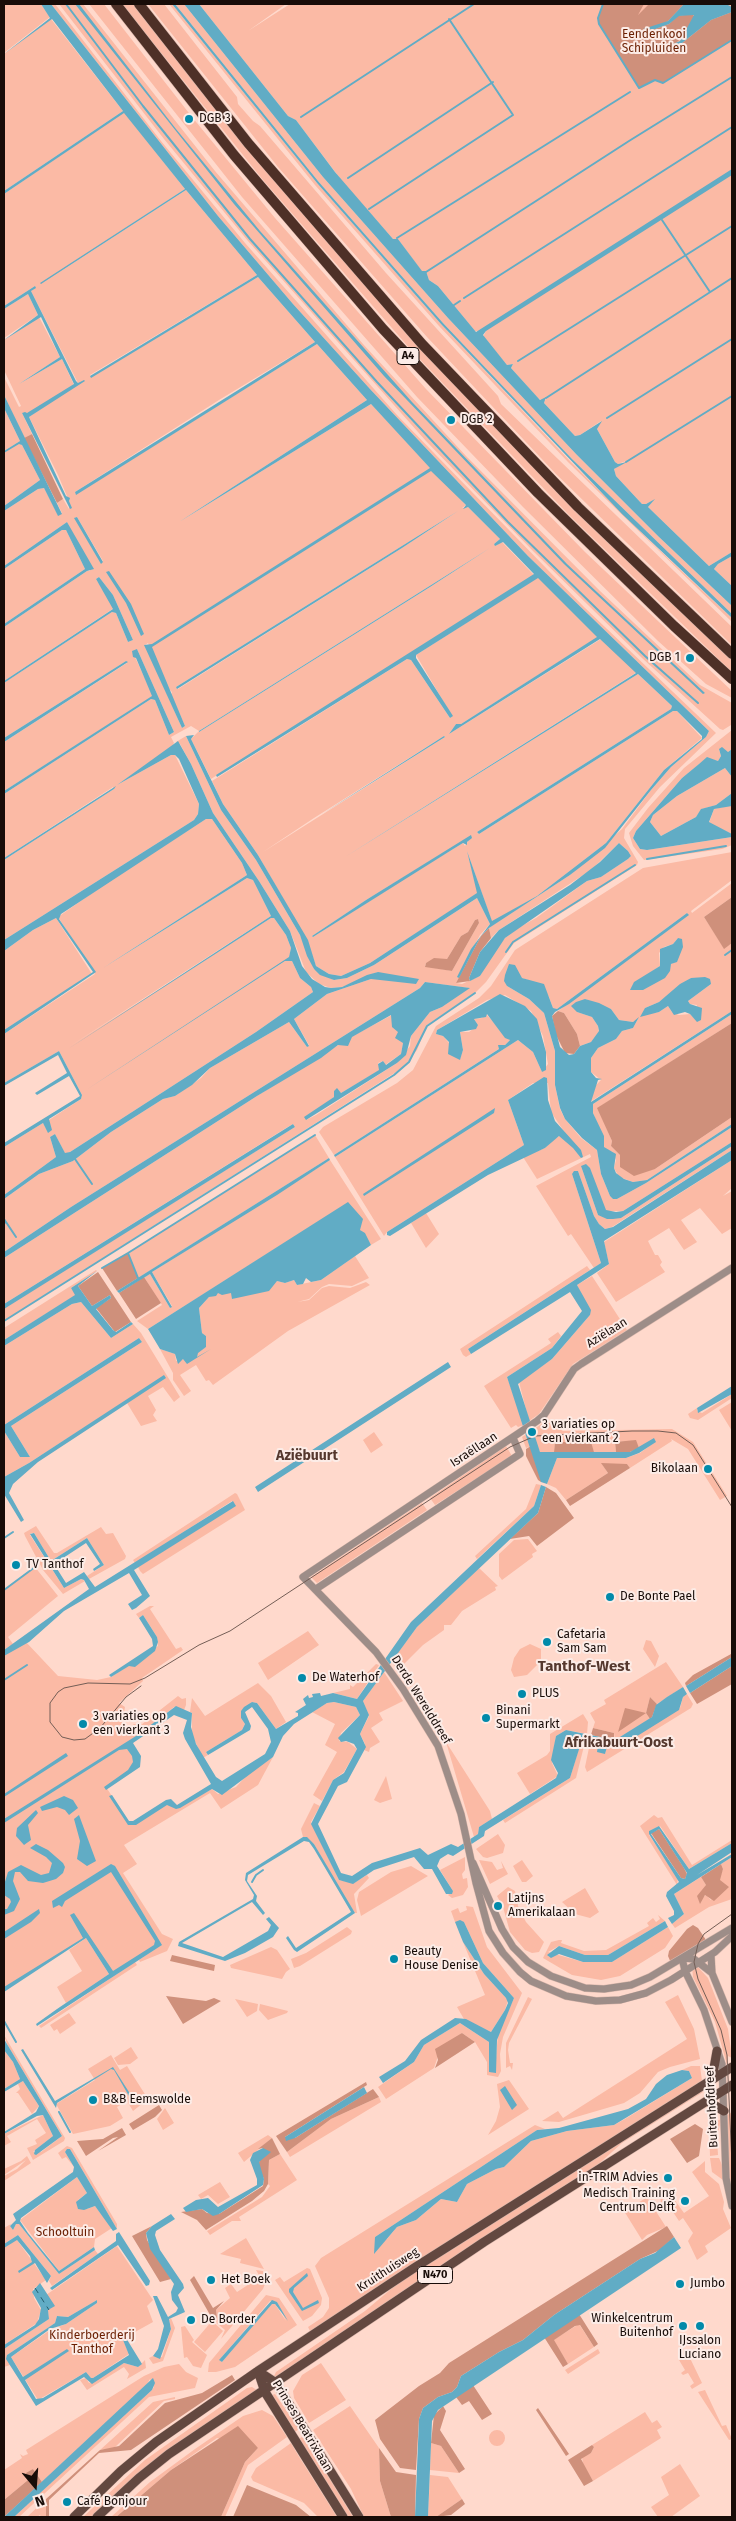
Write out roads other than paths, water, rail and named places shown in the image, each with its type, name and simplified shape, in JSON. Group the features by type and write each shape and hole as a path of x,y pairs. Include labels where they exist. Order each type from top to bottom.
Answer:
{"highway":[{"name":"A4","path":"116,4 234,155 395,342 538,493 674,626 732,679"},
{"name":"A4","path":"139,4 248,143 422,344 578,507 732,654"}],"main road":[{"path":"712,2080 716,2051"},
{"name":"Kruithuisweg","path":"74,2517 121,2471 156,2442 258,2371 414,2268 732,2067"},
{"name":"N470","path":"97,2517 139,2478 170,2454 265,2392 484,2242 732,2085"},
{"path":"707,2101 724,2111"},
{"name":"Prinses Beatrixlaan","path":"258,2371 276,2383 359,2517"},
{"name":"Prinses Beatrixlaan","path":"258,2371 265,2392 343,2517"}],"street":[{"name":"Aziëlaan","path":"513,1438 544,1415 574,1369 732,1268"},
{"name":"Israëllaan","path":"303,1577 513,1438 520,1454 316,1590"},
{"name":"Derde Werelddreef","path":"303,1577 385,1664 438,1746 468,1840 476,1883 489,1931 502,1953 531,1981 566,1996 608,2001 634,1998 671,1980 711,1954 732,1936"},
{"name":"Derde Werelddreef","path":"473,1863 502,1929 510,1942 528,1962 551,1976 585,1988 615,1988 631,1985 650,1977 732,1928"},
{"path":"711,1954 712,1973 732,2022"},
{"path":"682,1958 699,1962 712,1973"},
{"name":"Buitenhofdreef","path":"682,1958 685,1971 708,2021 716,2051 721,2059 724,2090 726,2178 732,2206"},
{"path":"671,1980 684,1979 691,1982"}],"water":[{"path":"41,4 51,4 218,216 293,304 370,389 528,556 709,731 706,737 671,767 605,848 570,875 489,928 481,936 459,978 457,977 471,949 490,924 477,898 374,965 347,978 334,980 320,975 314,969 307,956 300,935 256,860 221,810 186,736 194,735 191,739 223,804 258,855 308,940 316,966 329,974 341,976 370,963 477,893 467,851 492,921 537,896 606,843 664,770 702,739 702,736 677,711 673,711 479,834 477,832 671,709 672,706 638,674 345,857 636,673 600,639 449,734 456,724 461,724 597,637 538,578 416,655 416,658 453,716 450,718 411,660 407,659 217,777 216,775 534,574 503,542 495,546 494,544 500,539 468,507 463,509 466,505 431,471 152,647 185,726 182,728 144,645 152,644 430,468 371,404 179,522 367,400 317,344 76,495 75,492 315,342 258,277 91,378 90,376 257,275 186,190 40,283 185,189 124,113 4,194 4,191 123,111 52,19 4,54 50,18"},
{"path":"75,4 79,4 176,129 260,231 412,402 567,564 705,693 703,694 564,564 384,376 234,204"},
{"path":"172,4 175,4 318,181 443,323 572,459 732,614 732,618 622,514 441,324 317,183"},
{"path":"184,4 199,4 288,116 296,120 335,172 393,239 398,239 422,271 426,271 429,280 438,286 476,332 732,169 732,175 486,331 483,335 507,365 513,364 511,368 540,400 546,397 544,403 575,436 580,435 602,421 597,429 615,462 618,464 627,462 614,469 616,476 642,504 655,499 648,507 709,566 732,552 732,556 718,564 714,569 732,586 732,606 659,537 576,454 448,318 323,177"},
{"path":"684,4 726,4 732,7 732,12 711,20 677,47 655,48 666,47 680,41 694,15 679,16 669,24 655,29 643,29 668,21"},
{"path":"35,286 36,288 31,291 76,381 78,383 85,381 29,417 66,496 70,498 69,501 72,508 70,509 22,413 27,413 74,384 62,359 19,384 60,357 41,317 4,340 38,315 28,294 4,309 4,306"},
{"path":"4,395 62,514 58,516 44,488 38,489 4,511 4,506 40,480 22,445 19,444 4,453 4,451 20,441 4,408"},
{"path":"458,511 402,548 177,689 176,687"},
{"path":"77,517 103,562 101,564 74,518"},
{"path":"67,522 94,569 87,571 4,627 4,624 85,569 66,530 62,530 4,569 4,566"},
{"path":"490,548 430,587 199,732 199,731"},
{"path":"109,571 131,604 144,634 141,636 126,603 106,572"},
{"path":"99,577 113,595 133,640 128,642 116,613 112,612 4,683 4,681 113,609 96,579"},
{"path":"137,649 174,732 169,735 155,700 151,699 4,794 4,791 152,696 136,658 133,657 132,651"},
{"path":"126,661 128,662 4,742 4,738"},
{"path":"444,736 445,737 322,814"},
{"path":"178,741 191,764 213,813 290,931 302,966 312,979 325,987 331,988 342,987 378,972 419,979 416,984 371,979 327,994 294,1019 309,1046 307,1047 289,1022 210,1068 192,1085 175,1096 163,1099 111,1132 73,1161 39,1174 4,1199 4,1195 56,1157 50,1137 55,1134 65,1153 70,1152 256,1032 313,992 311,987 300,978 292,961 285,961 86,1090 289,957 291,948 286,935 274,918 271,918 68,1049 271,916 253,880 247,878 103,968 247,875 242,863 212,819 206,819 61,914 59,919 96,972 4,1034 4,1030 93,972 56,918 33,930 4,951 4,940 194,820 198,814 199,804 179,759 175,755 171,755 117,785"},
{"path":"722,747 728,752 732,749 732,777 725,768 677,796 653,815 650,822 661,836 696,817 701,809 716,805 732,793 732,806 714,809 709,822 732,834 732,837 647,850 640,849 633,838 636,831 682,778 707,757 718,761 721,756 719,749"},
{"path":"116,786 114,789 4,860 4,858"},
{"path":"471,835 472,838 467,842 467,845 463,843 312,936 366,900"},
{"path":"619,843 631,856 628,859 601,877 587,881 505,938 480,976 470,981 469,978 480,952 499,930 570,885 600,862"},
{"path":"687,913 689,915 552,1016 560,1047 569,1055 574,1054 580,1046 591,1042 599,1031 592,1017 577,1012 571,1006 576,1002 585,999 599,1003 611,1009 619,1020 633,1022 639,1017 633,1028 622,1031 616,1039 598,1048 591,1058 591,1072 596,1078 602,1079 598,1080 591,1102 732,1011 732,1014 593,1104 593,1113 604,1136 604,1147 616,1154 614,1168 616,1173 624,1179 633,1182 647,1180 732,1124 732,1127 646,1183 617,1199 613,1199 601,1174 597,1150 582,1138 565,1119 560,1108 555,1085 555,1051 544,1013 529,999 507,986 504,981 505,975 509,964 515,965 522,978 544,984 553,1008 557,1009"},
{"path":"678,938 682,939 683,947 677,962 671,964 670,971 665,978 643,990 630,990 634,982 660,966 660,949 673,944"},
{"path":"705,977 710,979 711,984 688,1001 690,1004 702,1008 701,1020 697,1022 690,1014 685,1012 674,1015 668,1006 659,1012 640,1017 645,1008 659,1002 680,984 691,978"},
{"path":"425,982 470,988 442,1007 430,1012 411,1036 406,1055 397,1063 306,1120 304,1117 334,1097 334,1091 337,1088 341,1093 379,1070 378,1064 383,1061 386,1065 401,1054 403,1043 395,1038 398,1032 392,1027 391,1015 352,1037 348,1046 338,1045 321,1058 257,1096 4,1258 4,1252 71,1207 420,988"},
{"path":"500,994 525,1006 537,1019 546,1052 546,1070 542,1072 533,1052 518,1040 335,1157 334,1155 499,1049 498,1045 505,1045 510,1040 505,1038 487,1014 486,1017 474,1019 478,1025 476,1029 460,1032 463,1050 460,1060 448,1054 449,1042 443,1036 436,1034 437,1030"},
{"path":"59,1051 82,1095 81,1099 49,1119 52,1130 48,1133 43,1123 4,1147 4,1143 80,1096 69,1076 37,1095 35,1093 67,1073 58,1055 4,1086 4,1083"},
{"path":"544,1077 547,1078 548,1100 555,1121 581,1150 583,1157 581,1158 559,1136 545,1148 488,1175 390,1236 387,1235 387,1232 524,1145 508,1100"},
{"path":"495,1108 494,1113 364,1196 363,1194"},
{"path":"293,1124 295,1127 4,1309 4,1304"},
{"path":"732,1142 732,1146 621,1218 607,1219 598,1215 581,1166 586,1164 590,1168 606,1210 623,1211"},
{"path":"732,1150 732,1160 604,1241 609,1264 577,1285 591,1310 590,1315 552,1359 518,1384 540,1452 630,1452 654,1438 656,1442 639,1453 626,1458 557,1458 547,1484 541,1482 507,1377 552,1348 582,1311 570,1292 471,1354 468,1349 601,1263 572,1174 574,1171 578,1171 594,1216 605,1229 613,1227"},
{"path":"329,1158 330,1160 277,1195 152,1272 172,1307 170,1308 150,1274 119,1293 117,1291"},
{"path":"348,1202 363,1219 360,1230 365,1233 371,1245 321,1280 311,1282 306,1278 303,1284 297,1285 294,1280 285,1283 277,1281 269,1291 232,1299 231,1293 222,1295 218,1293 216,1296 209,1297 199,1308 202,1333 206,1336 206,1347 198,1353 197,1357 211,1349 187,1364 183,1359 178,1364 175,1354 160,1349 148,1329"},
{"path":"97,1271 78,1286 92,1306 110,1295 111,1298 96,1309 113,1330 116,1332 131,1322 133,1324 111,1338 81,1302 72,1304 4,1346 4,1340 75,1295 71,1288"},
{"path":"139,1338 142,1342 11,1426 30,1457 20,1457 4,1431 4,1425"},
{"path":"448,1362 451,1367 258,1492 255,1487"},
{"path":"164,1375 166,1378 38,1462 13,1484 9,1493 24,1520 21,1522 4,1494 4,1477 29,1463"},
{"path":"732,1386 732,1394 698,1413 697,1408"},
{"path":"541,1485 546,1487 538,1513 417,1627 363,1701 369,1715 360,1734 366,1747 347,1782 338,1786 318,1824 341,1873 352,1876 372,1863 420,1848 428,1855 451,1844 458,1847 478,1834 479,1827 556,1778 558,1773 551,1760 556,1736 566,1730 615,1740 652,1717 656,1705 667,1697 683,1687 687,1694 683,1697 679,1710 618,1748 607,1747 605,1754 597,1752 598,1745 581,1743 570,1778 485,1831 484,1836 453,1856 448,1854 440,1859 437,1866 453,1891 452,1894 446,1894 432,1869 424,1869 414,1857 374,1870 353,1884 339,1880 311,1824 333,1780 344,1773 357,1749 354,1744 346,1741 341,1742 338,1738 360,1715 356,1707 334,1702 327,1703 294,1724 283,1736 273,1757 222,1795 212,1789 180,1808 176,1809 167,1805 136,1825 128,1825 109,1796 112,1795 129,1821 133,1821 166,1800 171,1799 177,1805 211,1784 185,1739 183,1733 187,1720 174,1715 133,1743 141,1756 140,1767 106,1790 104,1787 128,1770 133,1762 132,1756 127,1749 119,1750 4,1823 4,1819 136,1736 176,1706 192,1713 191,1727 196,1744 216,1777 222,1781 265,1754 271,1742 268,1729 252,1707 245,1712 251,1726 250,1730 208,1755 206,1752 242,1730 245,1724 241,1718 241,1711 252,1702 257,1703 276,1729 298,1716 298,1713 295,1712 306,1705 303,1699 308,1695 309,1698 313,1697 312,1694 320,1693 321,1696 333,1693 357,1699 411,1622 534,1506"},
{"path":"233,1501 236,1506 134,1570 150,1596 136,1608 132,1610 128,1604 142,1595 129,1573 64,1611 29,1642 4,1656 4,1650 89,1589 84,1580 81,1579 64,1588 30,1534 34,1533 51,1561 87,1538 104,1565 94,1571 93,1569 100,1564 86,1543 54,1564 66,1583 84,1572 95,1587"},
{"path":"143,1615 157,1637 158,1642 155,1651 135,1667 129,1666 111,1677 109,1675 153,1646 152,1639 139,1618"},
{"path":"732,1657 732,1666 690,1693 686,1686"},
{"path":"66,1753 68,1756 4,1797 4,1794"},
{"path":"64,1796 73,1800 78,1808 69,1815 65,1810 57,1807 42,1811 40,1807"},
{"path":"36,1810 38,1813 28,1825 31,1840 24,1845 16,1836 17,1828"},
{"path":"79,1815 96,1861 87,1866 77,1859 80,1841 74,1819"},
{"path":"659,1826 689,1869 732,1843 732,1852 697,1875 732,1854 732,1857 674,1894 684,1914 672,1924 668,1918 674,1915 674,1911 666,1896 667,1892 679,1882 649,1834 649,1831","holes":["659,1829 687,1873 685,1879 681,1878 651,1834"]},
{"path":"303,1837 307,1837 314,1844 355,1913 297,1952 294,1950 286,1938 288,1936 296,1948 351,1912 314,1849 309,1842 304,1841 248,1875 247,1881 257,1896 256,1901 265,1913 263,1915 252,1902 182,1943 223,1957 268,1931 271,1925 266,1919 269,1917 279,1928 273,1937 245,1953 225,1961 178,1946 179,1942 253,1899 254,1895 245,1880 246,1873"},
{"path":"36,1844 48,1850 63,1863 65,1867 63,1873 56,1879 43,1883 28,1881 20,1872 15,1872 13,1881 20,1899 14,1911 4,1915 4,1909 7,1909 11,1902 4,1895 4,1885 8,1872 21,1865 41,1875 49,1873 52,1863 46,1857 30,1848"},
{"path":"111,1864 115,1866 162,1945 37,2026 36,2024 109,1974 86,1938 4,1992 4,1987 83,1938 70,1915 74,1913 113,1971 154,1945 155,1941 111,1872 65,1901 62,1907 59,1905 53,1908 52,1901"},
{"path":"39,1909 40,1913 31,1922 4,1939 4,1932"},
{"path":"460,1920 464,1922 483,1963 514,1998 497,2040 496,2073 489,2072 489,2042 460,2023 424,2045 414,2062 383,2083 379,2077 405,2061 421,2040 455,2018 466,2019 491,2032 505,2010 508,2003 506,1998 484,1974 463,1942 455,1922"},
{"path":"665,1921 668,1927 612,1962 583,1962 559,1954 551,1958 547,1955 559,1946 585,1955 608,1955"},
{"path":"4,2039 62,2136 36,2155 34,2154 35,2150 53,2136 43,2115 37,2116 4,2134 4,2132 36,2112 39,2106 23,2081 4,2092 4,2089 20,2079 13,2062 4,2050"},
{"path":"23,2049 55,2101 113,2067 136,2103 133,2103 114,2070 111,2069 57,2103 56,2108 21,2050"},
{"path":"682,2070 689,2071 692,2078 614,2125 567,2131 531,2141 504,2167 496,2169 467,2184 457,2202 441,2199 416,2220 397,2227 374,2254 375,2237 537,2130 559,2128 628,2109 646,2099 656,2084 667,2075"},
{"path":"505,2086 517,2105 512,2110 500,2090"},
{"path":"364,2087 367,2093 295,2138 286,2141 285,2137"},
{"path":"263,2148 271,2152 259,2162 264,2179 263,2185 219,2214 213,2216 202,2209 186,2212 183,2208 196,2200 208,2198 218,2207 257,2185 257,2179 250,2160 253,2153"},
{"path":"67,2149 70,2149 117,2229 113,2231 95,2206 84,2210 78,2209 76,2202 87,2193 77,2177 21,2218 20,2221 28,2233 59,2271 94,2247 95,2250 59,2274 19,2224 16,2224 13,2230 10,2226 16,2220 13,2214 73,2172 74,2167 65,2152"},
{"path":"171,2214 175,2219 156,2231 155,2235 160,2250 183,2284 184,2288 178,2295 185,2312 169,2319 171,2329 160,2359 153,2356 158,2349 164,2326 153,2296 157,2296 168,2317 176,2312 178,2308 172,2300 171,2292 174,2284 150,2249 146,2233 152,2226"},
{"path":"119,2232 150,2281 149,2285 146,2286 118,2245 52,2290 50,2288 116,2241 116,2234"},
{"path":"18,2235 51,2276 47,2283 35,2263 19,2273 18,2271 32,2262 30,2256 17,2240 4,2248 4,2244"},
{"path":"674,2237 681,2248 438,2410 432,2421 428,2517 415,2517 419,2419 423,2408 438,2397 452,2392 457,2387 461,2376 499,2352 523,2340 554,2315 640,2259 655,2253"},
{"path":"307,2273 308,2276 294,2288 293,2292 303,2308 318,2300 319,2303 302,2311 289,2292 289,2289"},
{"path":"40,2283 55,2306 48,2310 49,2319 4,2349 4,2345 35,2325 39,2319 41,2308 32,2292"},
{"path":"97,2300 97,2303 66,2324 50,2329 11,2357 23,2377 67,2349 69,2351 25,2380 36,2399 43,2398 86,2372 93,2378 129,2355 121,2335 123,2333 142,2364 138,2367 124,2363 92,2384 84,2377 36,2406 6,2359 7,2355 55,2323 57,2316 68,2317"},
{"path":"272,2300 277,2302 288,2321 275,2304 272,2304 222,2362 219,2360"},
{"path":"153,2378 155,2383 152,2390 14,2517 4,2517"}],"waterway":[{"path":"66,4 143,106 250,239 377,382 508,522 645,656 698,703"},
{"path":"301,117 474,4"},
{"path":"603,4 598,18 599,24 639,88 655,80 663,83 732,40"},
{"path":"369,209 513,115 449,19"},
{"path":"426,272 732,77"},
{"path":"348,178 493,82"},
{"path":"397,238 630,92"},
{"path":"464,298 732,127"},
{"path":"662,220 710,292"},
{"path":"518,361 732,226"},
{"path":"546,398 732,278"},
{"path":"454,305 460,301"},
{"path":"607,418 732,339"},
{"path":"626,462 732,396"},
{"path":"647,859 726,846"},
{"path":"506,952 513,942 635,865"},
{"path":"725,955 732,950"},
{"path":"4,1321 394,1075 409,1062 427,1026 475,993"},
{"path":"128,1253 315,1135"},
{"path":"75,1159 92,1184"},
{"path":"4,1219 6,1222 4,1223"},
{"path":"6,1222 16,1237"},
{"path":"102,1268 128,1253 138,1278"},
{"path":"4,1538 13,1532"},
{"path":"4,1590 35,1567"},
{"path":"4,1680 27,1665"},
{"path":"252,1882 256,1875 263,1870"},
{"path":"4,2021 16,2042"},
{"path":"59,2112 70,2132"}],"tram line":[{"path":"141,1686 126,1697 100,1728 85,1739 74,1740 62,1737 50,1722 50,1703 58,1692 64,1688 88,1683 130,1684 145,1678 199,1645 230,1631 510,1447 535,1436 632,1431 676,1433 693,1445 732,1507"},
{"path":"732,1914 704,1934 698,1944 694,1962 698,1979 721,2030 727,2055 732,2164"}],"place":[{"name":"DGB 3","path":"189,119"},
{"name":"DGB 2","path":"451,420"},
{"name":"DGB 1","path":"690,658"},
{"name":"3 variaties op een vierkant 2","path":"532,1432"},
{"name":"Bikolaan","path":"708,1469"},
{"name":"TV Tanthof","path":"16,1565"},
{"name":"De Bonte Pael","path":"610,1597"},
{"name":"Cafetaria Sam Sam","path":"547,1642"},
{"name":"De Waterhof","path":"302,1678"},
{"name":"PLUS","path":"522,1694"},
{"name":"Binani Supermarkt","path":"486,1718"},
{"name":"3 variaties op een vierkant 3","path":"83,1724"},
{"name":"Latijns Amerikalaan","path":"498,1906"},
{"name":"Beauty House Denise","path":"394,1959"},
{"name":"B&B Eemswolde","path":"93,2100"},
{"name":"in-TRIM Advies","path":"668,2178"},
{"name":"Medisch Training Centrum Delft","path":"685,2201"},
{"name":"Het Boek","path":"211,2280"},
{"name":"Jumbo","path":"680,2284"},
{"name":"De Border","path":"191,2320"},
{"name":"Winkelcentrum Buitenhof","path":"683,2326"},
{"name":"IJssalon Luciano","path":"700,2326"},
{"name":"Café Bonjour","path":"67,2502"}],"district":[{"name":"Aziëbuurt","path":"307,1456"},
{"name":"Tanthof-West","path":"584,1667"},
{"name":"Afrikabuurt-Oost","path":"619,1743"}],"park label":[{"name":"Eendenkooi Schipluiden","path":"654,42"},
{"name":"Schooltuin","path":"65,2233"},
{"name":"Kinderboerderij Tanthof","path":"92,2343"}]}
